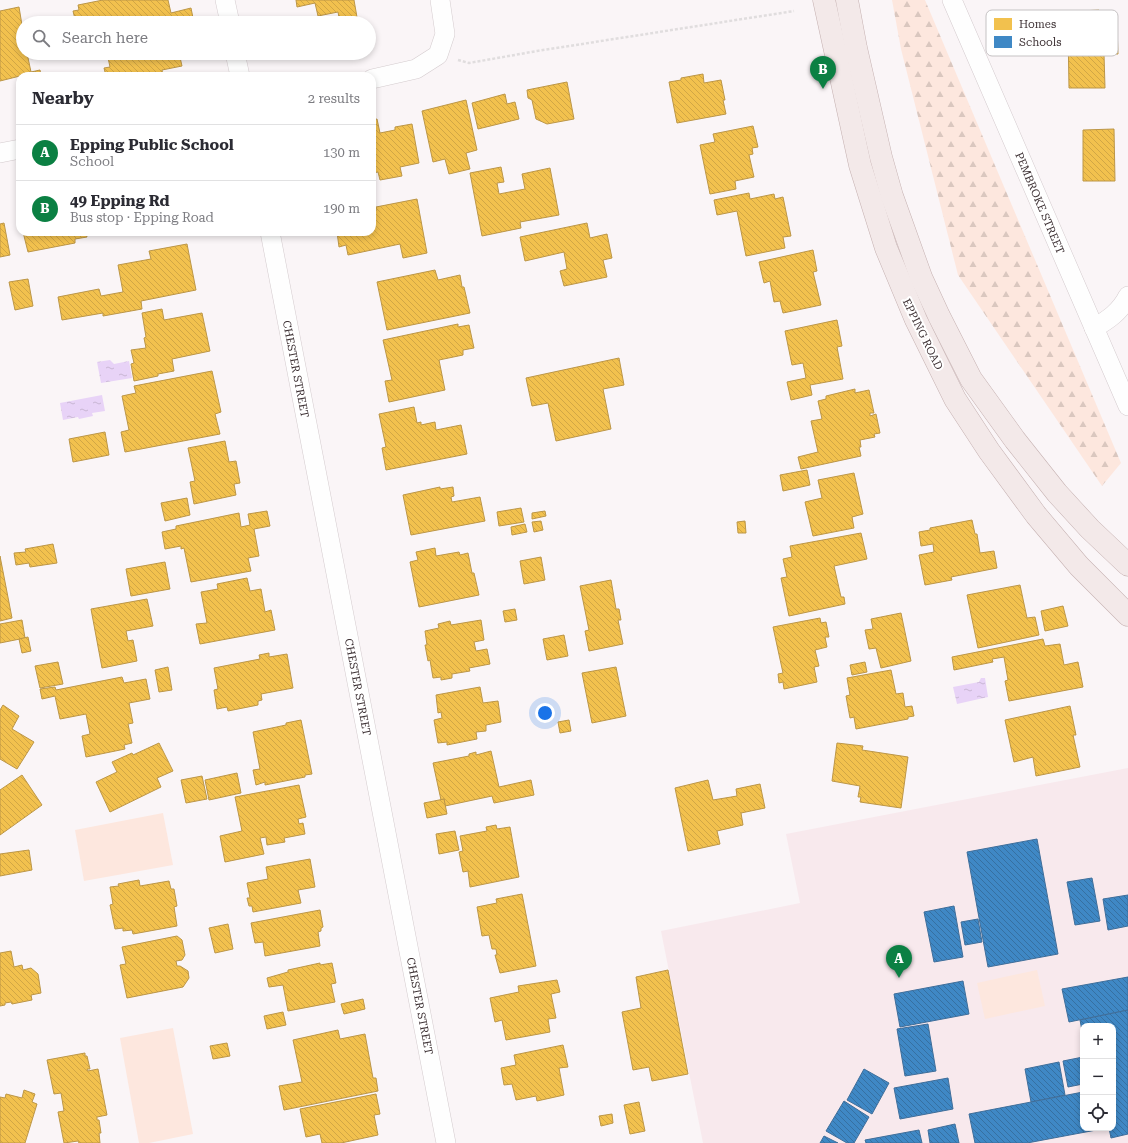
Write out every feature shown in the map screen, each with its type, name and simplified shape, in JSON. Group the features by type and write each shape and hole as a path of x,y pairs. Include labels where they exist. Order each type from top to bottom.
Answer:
{"main road":[{"name":"EPPING ROAD","path":"824,0 860,165 886,248 916,320 956,399 989,451 1036,515 1079,566 1128,615"},
{"name":"EPPING ROAD","path":"846,0 881,157 892,196 922,277 939,316 971,379 1015,440 1057,493 1090,529 1127,563"}],"street":[{"path":"225,0 228,16"},
{"path":"376,78 416,69 438,55 445,34 440,0"},
{"name":"PEMBROKE STREET","path":"952,0 1128,406"},
{"path":"237,60 239,72"},
{"path":"0,153 16,150"},
{"name":"CHESTER STREET","path":"271,236 446,1143"},
{"path":"1094,328 1110,318 1123,306 1128,296"}],"path":[{"path":"438,55 469,63 794,11"}],"shaded area":[{"path":"1128,768 1128,1143 703,1143 661,931 800,903 786,834"}],"green space":[{"path":"892,0 925,0 1121,463 1102,486 958,275 901,49"},
{"path":"163,813 173,865 84,881 75,830"},
{"path":"1037,970 1045,1006 985,1019 977,983"},
{"path":"173,1028 193,1134 149,1143 139,1143 120,1038"}],"water":[{"path":"110,360 114,364 129,361 132,378 101,383 97,362"},
{"path":"102,395 105,411 92,413 93,416 79,419 78,417 63,420 60,403"},
{"path":"981,678 985,678 988,697 957,704 953,687 979,682"}],"building: Homes":[{"path":"103,0 168,0 171,13 191,8 193,16 74,16 73,11 79,10 78,5"},
{"path":"296,0 354,0 357,16 339,16 338,12 318,16 315,3 297,7"},
{"path":"19,7 20,16 16,16 16,60 28,60 31,72 16,72 16,77 0,81 0,11"},
{"path":"1068,56 1104,56 1105,88 1069,88"},
{"path":"108,60 181,60 182,66 162,70 162,72 105,72 104,68 110,67"},
{"path":"703,74 704,83 721,80 726,114 677,123 669,82"},
{"path":"567,82 574,119 547,124 536,119 532,100 528,98 527,90"},
{"path":"505,94 507,104 515,102 519,119 478,129 472,103"},
{"path":"466,100 477,150 466,153 470,169 449,174 445,159 433,162 422,111"},
{"path":"376,119 380,133 395,130 395,127 412,124 419,163 400,167 402,176 380,180 378,172 376,172"},
{"path":"753,126 758,147 752,148 753,154 749,155 754,177 735,181 736,189 710,194 700,145 715,142 713,134"},
{"path":"1114,129 1115,181 1083,181 1083,130"},
{"path":"501,167 504,182 497,183 499,194 525,189 522,174 550,168 559,215 520,222 521,228 482,236 470,173"},
{"path":"749,193 750,199 774,194 775,199 783,197 791,236 783,237 785,248 746,256 737,211 717,215 714,200"},
{"path":"417,199 427,253 403,258 400,244 348,255 346,245 339,247 338,236 376,236 376,207"},
{"path":"4,223 10,255 0,257 0,224"},
{"path":"587,223 590,238 607,234 612,258 603,260 607,277 564,286 560,271 567,269 564,252 525,261 520,237"},
{"path":"24,236 87,236 75,239 75,243 28,252"},
{"path":"187,244 196,290 141,301 142,309 103,316 103,313 62,320 58,297 99,289 101,296 123,292 118,265 151,259 149,251"},
{"path":"813,250 817,271 813,272 821,305 783,313 780,301 774,302 770,281 764,283 759,262"},
{"path":"435,270 438,280 460,275 470,313 387,330 377,282"},
{"path":"28,279 33,306 15,310 9,282"},
{"path":"162,309 164,320 202,313 210,351 172,359 174,371 134,381 131,364 134,363 131,350 146,348 144,338 146,337 142,313"},
{"path":"837,320 842,346 837,347 843,379 810,385 812,395 791,400 787,382 806,378 803,363 792,365 785,331"},
{"path":"458,324 458,327 469,325 474,348 463,350 463,355 439,360 445,390 389,402 385,381 392,380 383,340"},
{"path":"619,358 624,385 603,389 611,429 556,441 548,403 532,406 526,378"},
{"path":"212,371 221,412 215,414 220,434 125,452 121,432 129,430 122,396 136,393 134,386"},
{"path":"855,389 855,393 869,390 874,413 870,413 870,416 876,414 880,433 874,434 875,437 860,440 861,447 859,447 861,456 801,469 798,457 818,452 811,421 822,419 818,401 826,399 826,396"},
{"path":"414,407 417,423 421,422 421,425 435,422 436,430 461,425 467,454 386,470 382,448 386,447 379,414"},
{"path":"105,432 109,455 73,462 69,439"},
{"path":"225,441 229,462 236,461 240,483 234,484 236,495 194,504 190,482 195,481 188,448"},
{"path":"807,470 810,485 783,491 780,475"},
{"path":"854,473 863,514 852,517 854,528 813,536 805,502 822,498 818,480"},
{"path":"440,487 440,489 453,487 454,496 451,497 452,502 480,497 485,521 411,535 403,495"},
{"path":"187,498 190,515 165,521 161,503"},
{"path":"521,508 524,522 499,526 497,512"},
{"path":"267,511 270,526 254,529 259,556 248,558 251,571 191,582 184,548 181,549 181,546 165,549 162,532 176,529 176,526 239,513 241,527 250,525 248,514"},
{"path":"545,511 546,516 532,519 532,513"},
{"path":"972,520 975,534 977,534 980,553 994,551 997,568 951,577 952,580 925,585 919,555 934,552 933,544 921,546 919,532 930,530 930,528"},
{"path":"541,521 543,530 534,532 532,522"},
{"path":"745,521 746,533 738,533 737,522"},
{"path":"525,524 527,532 512,535 511,527"},
{"path":"861,533 867,559 834,566 841,597 844,597 845,604 789,616 781,578 787,577 783,559 792,557 790,546"},
{"path":"53,544 57,563 30,567 29,563 16,565 14,553 26,552 25,549"},
{"path":"435,548 436,556 459,552 460,555 468,553 479,595 419,607 410,562 418,560 416,552"},
{"path":"0,556 12,618 0,621"},
{"path":"541,557 545,580 524,584 520,561"},
{"path":"165,562 170,589 131,596 126,569"},
{"path":"247,578 250,591 261,589 265,612 271,610 275,630 200,644 196,624 207,623 201,592 218,589 217,584"},
{"path":"611,580 616,609 619,609 621,620 618,620 623,644 589,651 585,631 589,630 580,586"},
{"path":"1020,585 1027,618 1035,617 1039,635 978,648 967,595"},
{"path":"147,599 153,626 126,631 128,641 133,640 137,661 102,668 91,609"},
{"path":"1063,606 1068,626 1045,631 1041,611"},
{"path":"515,609 517,620 505,622 503,611"},
{"path":"901,613 911,661 881,668 876,648 869,649 865,630 873,629 871,619"},
{"path":"820,618 821,623 826,622 829,637 825,637 827,647 815,650 819,666 814,667 817,682 784,689 783,682 779,683 778,674 783,673 773,627"},
{"path":"22,620 25,638 0,643 0,624"},
{"path":"481,620 484,640 474,642 476,651 487,649 490,664 469,668 470,671 452,674 452,678 441,680 441,677 433,678 430,660 428,661 425,645 427,645 425,631 439,628 438,624 450,621 451,625"},
{"path":"564,635 568,656 547,660 543,639"},
{"path":"28,637 31,651 22,653 19,639"},
{"path":"1043,639 1045,646 1060,644 1064,665 1078,662 1083,687 1009,701 1005,681 1008,680 1004,657 992,659 993,662 954,670 952,657"},
{"path":"269,653 269,657 287,654 293,688 261,694 262,700 258,701 258,705 228,711 227,707 217,709 214,690 218,689 214,668 260,659 259,655"},
{"path":"58,662 63,684 40,688 35,666"},
{"path":"865,662 867,672 852,675 850,665"},
{"path":"168,667 172,690 159,692 155,670"},
{"path":"616,667 626,716 592,723 582,673"},
{"path":"891,670 896,694 903,693 905,707 912,706 914,716 908,717 908,719 856,729 854,717 850,718 846,696 850,695 847,678"},
{"path":"122,677 124,683 146,679 150,699 129,703 133,723 128,724 132,743 124,745 125,749 86,757 82,736 90,734 86,714 60,719 55,696 42,699 40,689 55,687 56,690"},
{"path":"480,687 483,703 498,701 501,722 486,725 486,731 476,732 477,739 447,745 447,742 438,743 434,720 442,718 441,712 438,713 436,695"},
{"path":"3,705 19,716 12,729 34,742 17,769 0,759 0,710"},
{"path":"1070,706 1076,735 1073,735 1080,767 1036,776 1033,757 1014,762 1005,720"},
{"path":"301,720 312,774 305,775 305,777 265,785 265,782 256,785 253,770 260,769 253,732 286,725 286,723"},
{"path":"569,720 571,731 560,733 558,722"},
{"path":"159,743 173,771 157,778 161,787 110,812 96,782 117,772 112,762 132,753 133,755"},
{"path":"837,743 863,746 862,750 908,757 901,808 860,802 861,797 858,797 860,786 832,781"},
{"path":"491,751 499,787 531,780 534,795 494,803 492,796 445,806 444,799 441,800 433,763 469,756 469,754 476,752 476,755"},
{"path":"237,773 241,793 209,800 205,780"},
{"path":"22,775 42,805 0,835 0,790"},
{"path":"202,776 207,799 186,803 181,780"},
{"path":"708,780 713,800 737,796 736,789 760,784 765,808 741,813 743,825 717,831 720,844 688,851 675,788"},
{"path":"299,785 306,817 298,819 299,824 303,823 305,834 284,838 285,842 267,845 266,837 260,838 264,854 225,862 220,836 242,831 235,797"},
{"path":"444,799 447,814 427,818 424,803"},
{"path":"496,825 497,829 510,827 519,877 470,887 468,871 463,872 459,852 463,851 460,836 487,831 486,827"},
{"path":"455,831 459,850 439,854 436,834"},
{"path":"29,850 32,870 0,876 0,854"},
{"path":"310,859 315,887 298,890 301,903 253,912 252,906 249,906 247,898 250,898 247,883 268,879 266,867"},
{"path":"139,880 140,886 169,881 171,889 174,889 177,906 174,907 177,926 133,934 132,930 123,931 123,928 115,929 110,905 113,904 110,887"},
{"path":"522,894 536,966 500,973 495,955 497,955 496,949 492,949 489,935 482,936 477,907 497,903 496,899"},
{"path":"320,910 323,927 321,928 321,931 318,932 320,946 265,956 263,942 255,943 251,923"},
{"path":"228,924 233,949 215,953 209,928"},
{"path":"177,936 182,940 185,955 182,960 176,961 177,966 180,966 188,971 189,978 183,987 127,998 120,965 126,964 122,947"},
{"path":"11,951 14,967 22,965 23,970 31,968 38,974 41,993 31,995 32,1000 12,1004 11,1002 5,1003 5,1005 0,1006 0,953"},
{"path":"320,963 320,965 332,963 336,983 331,984 335,1002 288,1011 283,985 269,987 267,978 288,972 288,970"},
{"path":"668,970 688,1074 652,1081 649,1067 633,1070 622,1012 641,1008 636,977"},
{"path":"557,980 560,992 551,994 556,1018 548,1019 550,1032 506,1040 502,1020 495,1022 490,998 519,992 518,986"},
{"path":"363,999 365,1009 344,1014 341,1004"},
{"path":"283,1012 286,1025 267,1029 264,1016"},
{"path":"338,1030 340,1039 365,1034 373,1078 376,1078 378,1091 284,1110 279,1086 302,1082 293,1040"},
{"path":"227,1043 230,1056 213,1059 210,1046"},
{"path":"563,1045 568,1067 559,1068 564,1095 537,1101 536,1096 516,1100 512,1084 504,1085 501,1068 516,1065 514,1055"},
{"path":"85,1053 90,1069 87,1069 88,1071 98,1069 107,1115 97,1117 97,1120 99,1120 101,1133 99,1133 100,1143 79,1143 78,1141 64,1143 58,1112 64,1111 61,1093 54,1094 47,1060"},
{"path":"24,1090 35,1094 32,1102 37,1104 25,1143 0,1143 0,1097 5,1098 6,1094 22,1098"},
{"path":"376,1094 380,1114 374,1115 378,1135 341,1143 322,1143 320,1134 306,1137 300,1109"},
{"path":"639,1102 645,1131 630,1134 624,1105"},
{"path":"612,1114 613,1123 601,1126 599,1116"}],"building: Schools":[{"path":"1037,839 1058,954 988,967 967,852"},
{"path":"1092,878 1100,921 1075,925 1067,882"},
{"path":"1128,895 1128,926 1108,930 1103,899"},
{"path":"954,906 963,957 934,962 924,912"},
{"path":"978,919 982,942 965,945 961,922"},
{"path":"1128,977 1128,1010 1069,1022 1062,989"},
{"path":"963,981 969,1014 900,1027 894,994"},
{"path":"1128,1010 1128,1134 1111,1138 1110,1131 1116,1131 1116,1023 1081,1023 1080,1020"},
{"path":"928,1024 936,1071 905,1076 897,1029"},
{"path":"1080,1058 1080,1085 1068,1087 1063,1061"},
{"path":"1059,1062 1065,1095 1031,1102 1025,1069"},
{"path":"864,1069 889,1083 872,1114 847,1100"},
{"path":"948,1078 953,1109 900,1119 894,1088"},
{"path":"1080,1093 1080,1131 1091,1131 1027,1143 975,1143 969,1114"},
{"path":"844,1101 869,1117 854,1143 847,1143 826,1131"},
{"path":"955,1124 959,1143 930,1143 928,1130"},
{"path":"919,1130 922,1143 866,1143 865,1140"},
{"path":"824,1136 838,1143 820,1143"}],"place":[{"name":"49 Epping Rd","path":"823,89"},
{"name":"Epping Public School","path":"899,978"}]}
